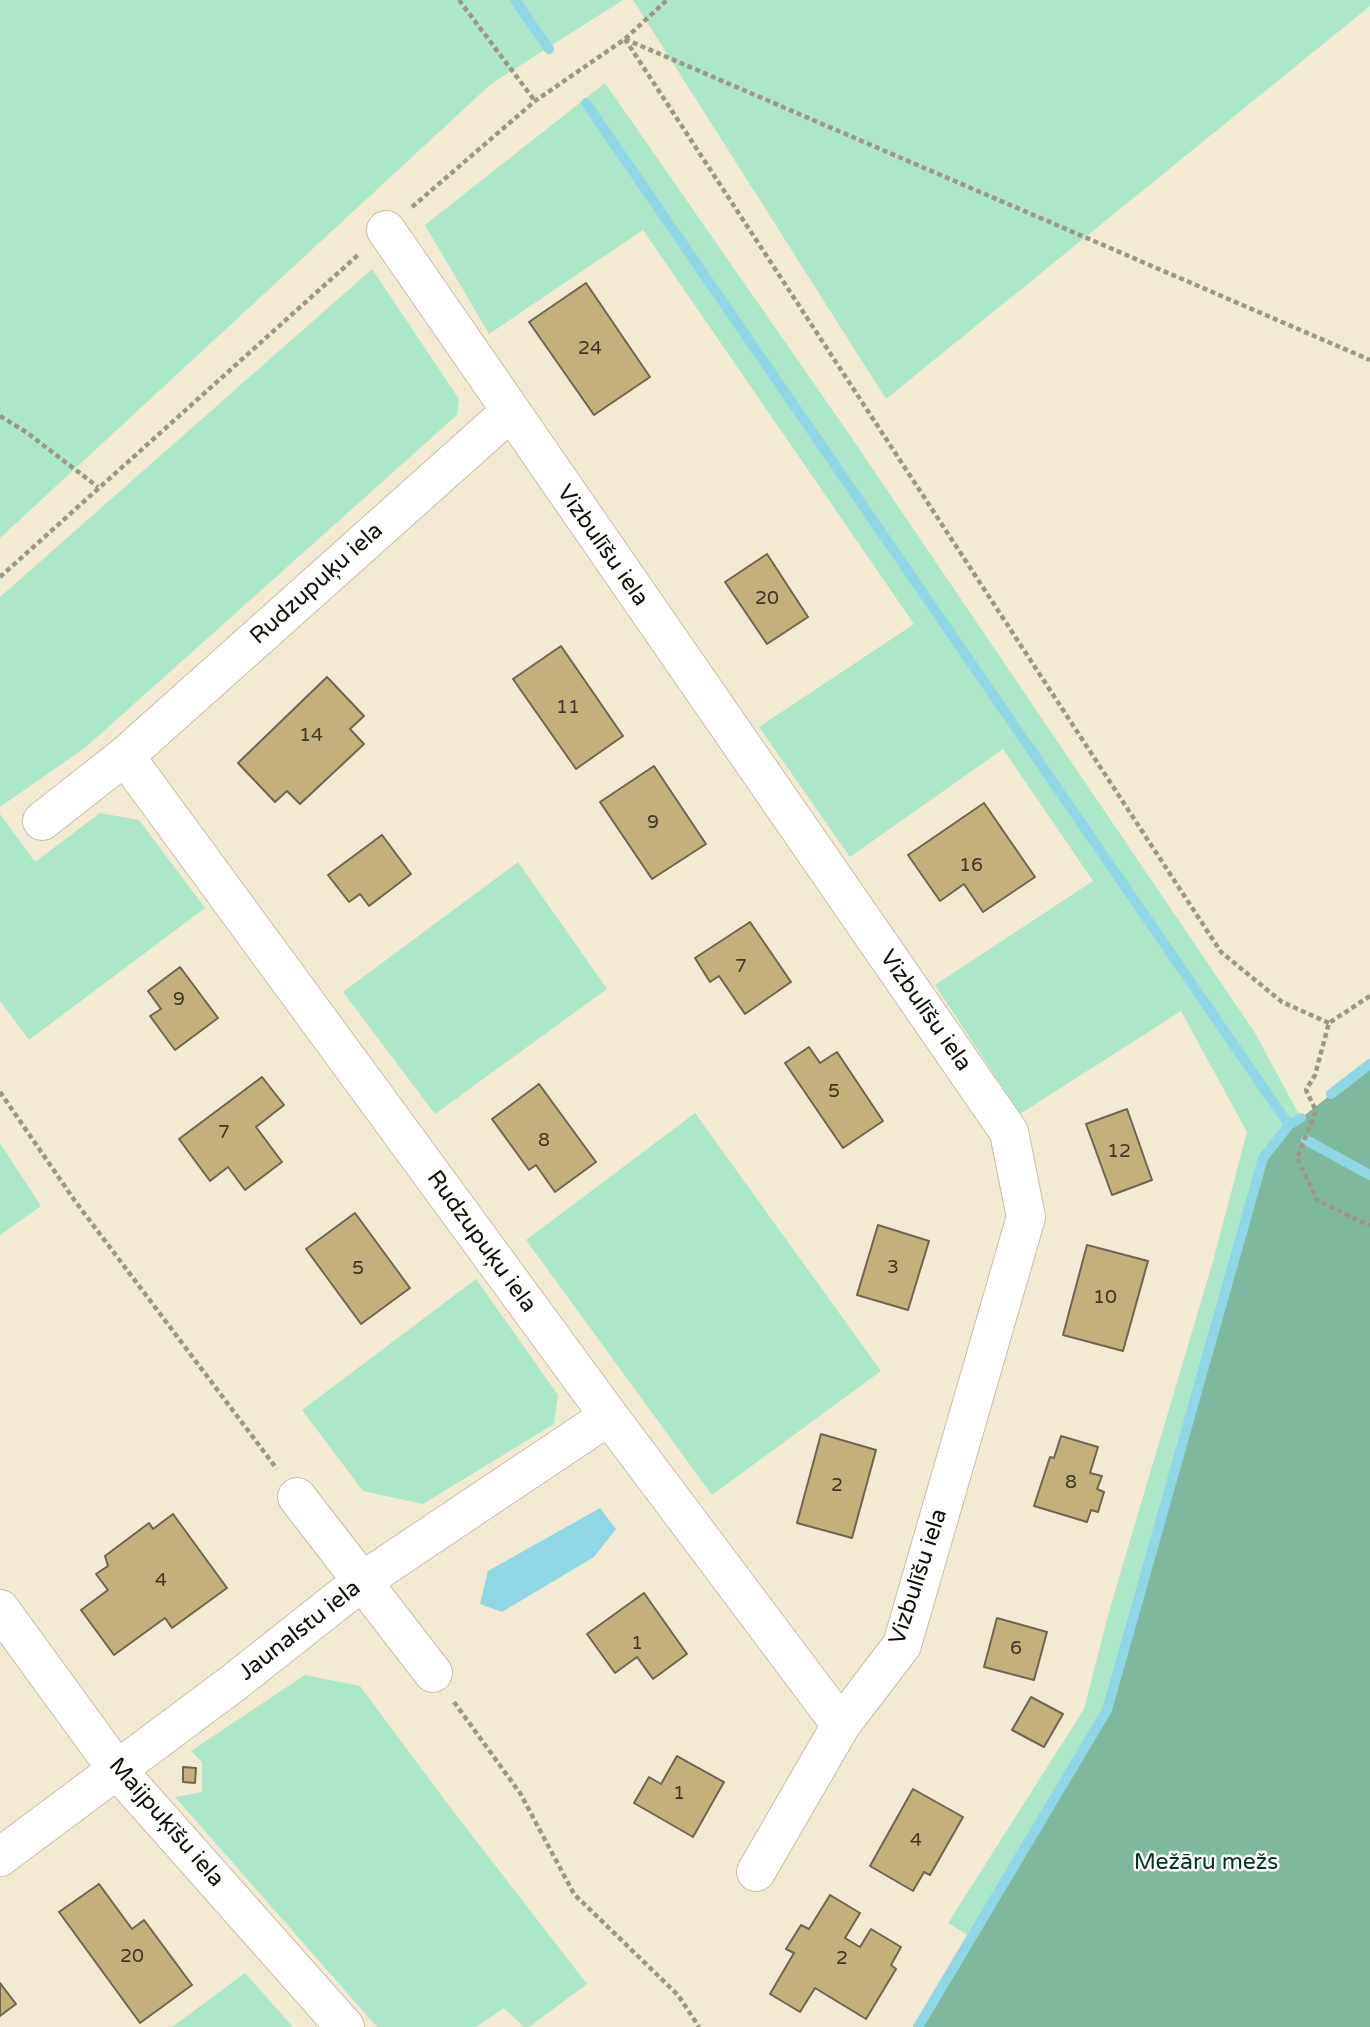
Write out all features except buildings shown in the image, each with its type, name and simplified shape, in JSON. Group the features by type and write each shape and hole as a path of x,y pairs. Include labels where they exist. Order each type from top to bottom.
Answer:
{"street":[{"name":"Vizbulīšu iela","path":"386,230 1009,1132 1026,1217 902,1645 841,1726 756,1872"},
{"name":"Rudzupuķu iela","path":"43,821 125,756 510,412"},
{"name":"Rudzupuķu iela","path":"125,756 609,1416 841,1726"},
{"name":"Jaunalstu iela","path":"0,1857 232,1684 361,1582 609,1416"},
{"path":"297,1497 433,1673"},
{"name":"Maijpuķīšu iela","path":"0,1609 118,1770 345,2027"}],"path":[{"path":"459,0 535,101"},
{"path":"0,577 386,230 535,101 625,39 667,0"},
{"path":"625,39 1370,360"},
{"path":"625,39 1222,952 1282,1002 1329,1023"},
{"path":"0,416 26,432 98,487"},
{"path":"1370,996 1329,1023 1315,1075 1306,1090 1317,1111 1297,1157 1317,1200 1370,1226"},
{"path":"0,1092 75,1201 297,1497"},
{"path":"433,1673 520,1793 574,1894 678,1995 699,2027"}],"green space":[{"path":"0,0 623,0 491,84 0,538"},
{"path":"633,0 1370,0 1370,6 886,399"},
{"path":"605,83 847,431 1255,1033 1301,1118 1289,1125 1263,1158 1107,1710 971,1937 948,1923 1084,1709 1110,1608 1213,1261 1247,1132 1181,1011 1020,1114 935,985 1093,881 1003,749 850,857 759,727 914,624 643,230 489,334 425,225"},
{"path":"372,269 459,399 457,415 86,747 0,807 0,597"},
{"path":"100,813 139,820 205,908 29,1040 0,1001 0,814 35,862"},
{"path":"518,862 607,989 435,1114 343,992"},
{"name":"Mežāru mežs","path":"1370,1064 1370,2027 918,2027 1107,1710 1263,1158 1289,1125"},
{"path":"695,1113 881,1371 712,1495 526,1240"},
{"path":"0,1143 41,1206 0,1235"},
{"path":"476,1279 558,1395 554,1424 423,1504 363,1491 302,1410"},
{"path":"305,1675 360,1686 587,1984 529,2027 524,2027 504,2008 476,2027 377,2027 175,1797 202,1792 202,1762 191,1751"},
{"path":"245,1973 293,2027 172,2027"}],"water":[{"path":"600,1508 616,1529 594,1557 502,1612 480,1604 488,1571"}],"waterway":[{"path":"515,0 549,49"},
{"path":"586,103 1289,1125"},
{"path":"1331,1094 1370,1064"},
{"path":"918,2027 1107,1710 1263,1158 1289,1125 1301,1118"},
{"path":"1306,1140 1370,1175"}]}
